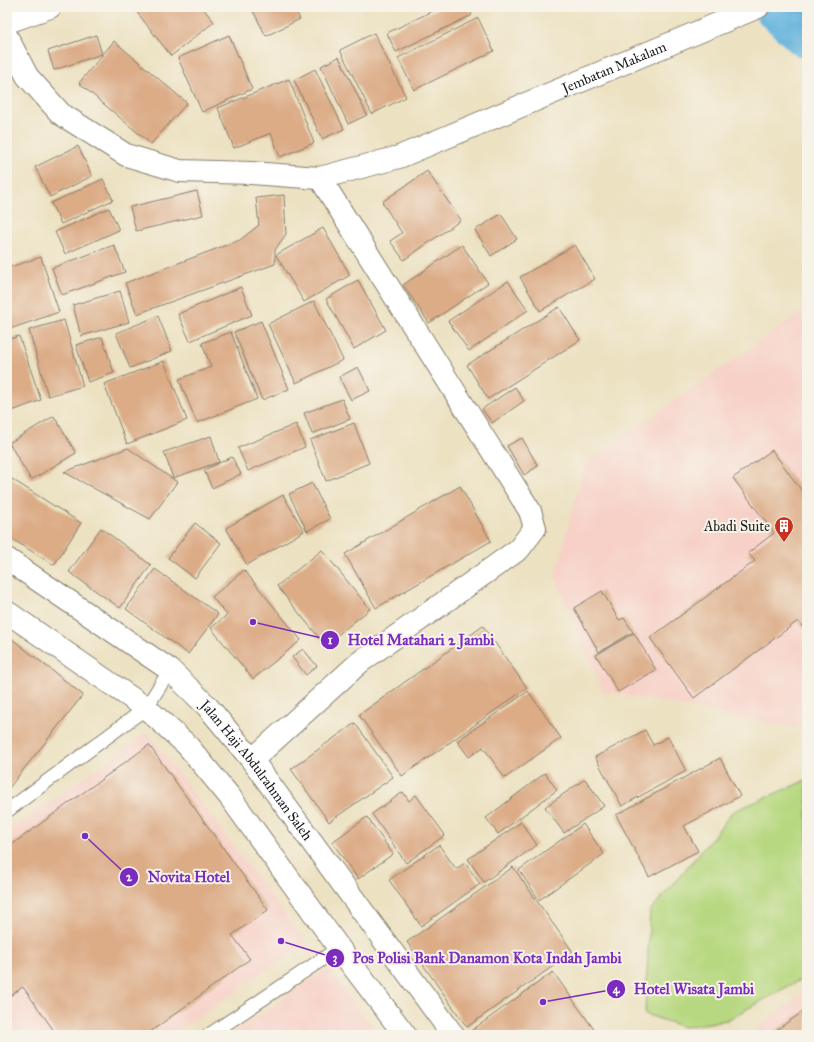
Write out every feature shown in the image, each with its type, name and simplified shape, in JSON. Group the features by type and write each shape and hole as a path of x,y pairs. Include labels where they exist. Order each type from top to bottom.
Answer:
{"main road":[{"path":"7,22 50,7"},
{"name":"Jembatan Makalam","path":"320,178 398,157 758,7"},
{"path":"7,37 27,76 61,114 126,155 180,171 251,172 320,178 530,511 535,528 519,549 360,662 252,760"},
{"name":"Jalan Haji Abdulrahman Saleh","path":"7,559 170,670 207,706 252,760 453,1035"},
{"path":"7,612 146,708 187,745 230,796 339,948 404,1035"}],"lane":[{"path":"7,811 146,708 170,670"},
{"path":"209,1035 339,948"}],"shaded area":[{"path":"807,308 807,730 603,691 555,576 585,464"},
{"path":"147,732 306,942 173,1035 7,1035 7,833"},
{"path":"328,968 378,1035 230,1035"},
{"path":"807,990 807,1035 748,1035"}],"green space":[{"path":"807,781 807,976 727,1020 684,1027 645,1014 650,911 714,836 732,812"}],"building":[{"path":"133,7 202,7 214,22 171,56"},
{"path":"251,7 294,7 300,19 266,36"},
{"path":"441,7 468,7 472,15 396,52 387,33"},
{"path":"478,18 494,51 414,90 398,58"},
{"path":"374,33 406,97 372,114 340,50"},
{"path":"96,35 102,54 54,70 48,51"},
{"path":"229,35 252,89 202,112 178,58"},
{"path":"114,41 187,103 151,144 79,83"},
{"path":"339,57 367,115 348,124 321,66"},
{"path":"315,69 344,129 322,139 294,80"},
{"path":"289,79 314,143 280,157 271,133 234,148 218,108"},
{"path":"78,146 92,176 50,197 35,167"},
{"path":"427,171 461,220 404,260 390,241 402,233 382,202"},
{"path":"103,179 113,200 61,224 51,203"},
{"path":"197,191 203,215 136,231 130,207"},
{"path":"284,195 286,234 275,250 275,264 137,314 125,283 240,240 259,225 256,198"},
{"path":"109,208 119,230 65,254 55,232"},
{"path":"501,214 517,239 491,256 475,230"},
{"path":"323,228 350,275 304,302 276,255"},
{"path":"114,245 125,272 62,295 52,268"},
{"path":"462,245 488,283 429,323 403,285"},
{"path":"575,245 595,279 540,311 520,277"},
{"path":"41,257 59,312 7,330 7,268"},
{"path":"358,280 386,330 354,349 326,299"},
{"path":"508,281 528,310 469,351 448,321"},
{"path":"241,287 252,315 190,341 178,314"},
{"path":"120,291 129,322 81,336 73,305"},
{"path":"314,301 343,360 296,383 268,324"},
{"path":"559,307 580,340 488,399 467,365"},
{"path":"158,316 172,351 130,368 116,333"},
{"path":"64,320 83,386 48,396 29,330"},
{"path":"261,321 289,389 262,400 234,332"},
{"path":"231,332 257,399 197,423 179,379 211,367 202,343"},
{"path":"19,336 41,400 7,413 7,340"},
{"path":"102,337 114,373 88,382 76,345"},
{"path":"164,361 187,420 127,444 104,384"},
{"path":"358,367 370,391 351,400 339,377"},
{"path":"515,387 524,401 492,423 482,409"},
{"path":"342,399 350,419 312,434 304,413"},
{"path":"54,416 76,453 31,480 9,443"},
{"path":"354,423 369,463 326,481 310,440"},
{"path":"296,424 305,447 248,471 238,448"},
{"path":"211,436 219,462 173,478 164,452"},
{"path":"522,438 538,466 524,475 507,446"},
{"path":"128,448 177,482 150,519 64,472"},
{"path":"772,450 807,498 807,633 798,621 694,698 650,638 755,561 748,553 774,533 733,478"},
{"path":"232,457 241,474 212,488 204,470"},
{"path":"7,476 81,523 54,565 7,536"},
{"path":"312,483 330,519 307,531 289,494"},
{"path":"460,486 491,541 376,608 345,554"},
{"path":"283,495 304,531 247,565 226,528"},
{"path":"195,523 221,543 195,578 168,558"},
{"path":"101,528 151,565 120,608 69,572"},
{"path":"322,550 370,609 325,645 277,586"},
{"path":"155,569 218,614 188,654 126,609"},
{"path":"244,570 301,640 253,679 211,628 227,615 212,597"},
{"path":"602,591 619,620 624,618 633,632 599,652 574,608"},
{"path":"483,626 527,688 402,776 359,715"},
{"path":"634,633 656,670 618,692 596,655"},
{"path":"7,635 83,695 8,789 7,788"},
{"path":"303,649 317,666 306,675 292,657"},
{"path":"528,691 561,738 505,778 483,747 469,757 457,741"},
{"path":"355,723 393,777 329,822 291,769"},
{"path":"645,730 653,745 668,737 686,771 622,806 595,757"},
{"path":"149,745 268,910 232,935 250,959 146,1035 57,1035 23,987 7,998 7,848"},
{"path":"720,758 740,796 684,826 698,851 649,877 616,815"},
{"path":"545,773 557,790 498,834 486,818"},
{"path":"585,779 604,806 564,833 545,807"},
{"path":"403,792 409,801 416,795 445,835 406,863 372,814"},
{"path":"367,817 393,854 358,879 332,842"},
{"path":"521,822 537,845 484,882 468,859"},
{"path":"583,824 604,854 539,900 519,870"},
{"path":"439,845 456,869 465,863 480,884 421,926 389,880"},
{"path":"513,867 573,952 467,1027 407,942"},
{"path":"553,972 598,1035 470,1035 468,1033"},
{"path":"807,1009 807,1035 769,1035"}],"waterway":[{"path":"780,7 807,32"}],"place":[{"name":"Abadi Suite","path":"784,543"},
{"name":"Hotel Matahari 2 Jambi","path":"253,622"},
{"name":"Novita Hotel","path":"85,836"},
{"name":"Pos Polisi Bank Danamon Kota Indah Jambi","path":"281,941"},
{"name":"Hotel Wisata Jambi","path":"543,1002"}]}
